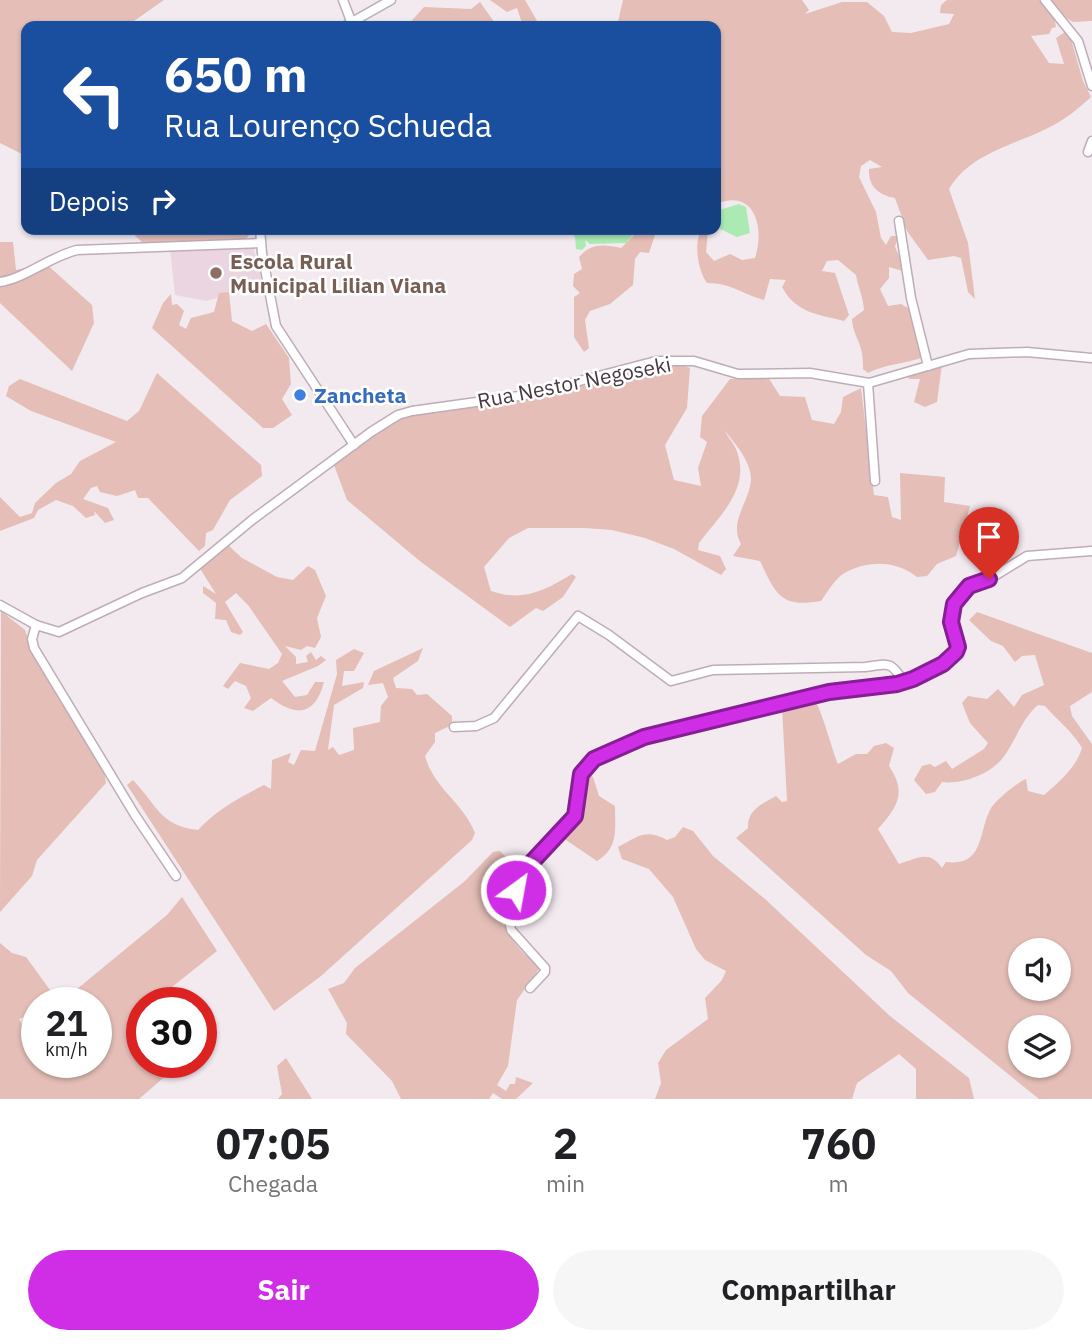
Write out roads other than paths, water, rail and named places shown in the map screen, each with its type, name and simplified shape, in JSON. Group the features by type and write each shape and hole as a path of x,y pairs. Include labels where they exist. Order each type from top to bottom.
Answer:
{"street":[{"path":"343,0 347,21"},
{"path":"353,21 391,0"},
{"path":"1045,0 1078,41 1092,86"},
{"path":"1088,152 1087,148 1092,141"},
{"path":"899,221 911,298 928,366"},
{"path":"260,235 274,317 281,335 354,445"},
{"path":"0,282 18,277 58,255 77,250 260,243"},
{"name":"Rua Nestor Negoseki","path":"36,625 52,632 66,630 135,596 182,578 252,520 384,422 412,411 526,395 656,361 694,361 738,374 810,373 868,383 984,352 1042,353 1092,358"},
{"path":"868,383 875,481"},
{"path":"530,988 545,972 545,968 511,930 511,899 533,861 575,816 581,774 588,763 644,737 829,692 904,682 943,664 956,652 952,613 958,596 969,586 996,575 1027,556 1092,551"},
{"path":"0,605 36,625 32,639 34,648 176,876"},
{"path":"454,727 476,726 494,718 578,617 610,635 671,681 713,670 865,667 886,664 894,667 904,682"}],"place":[{"name":"Escola Rural Municipal Lilian Viana","path":"216,273"},
{"name":"Zancheta","path":"300,395"}]}
